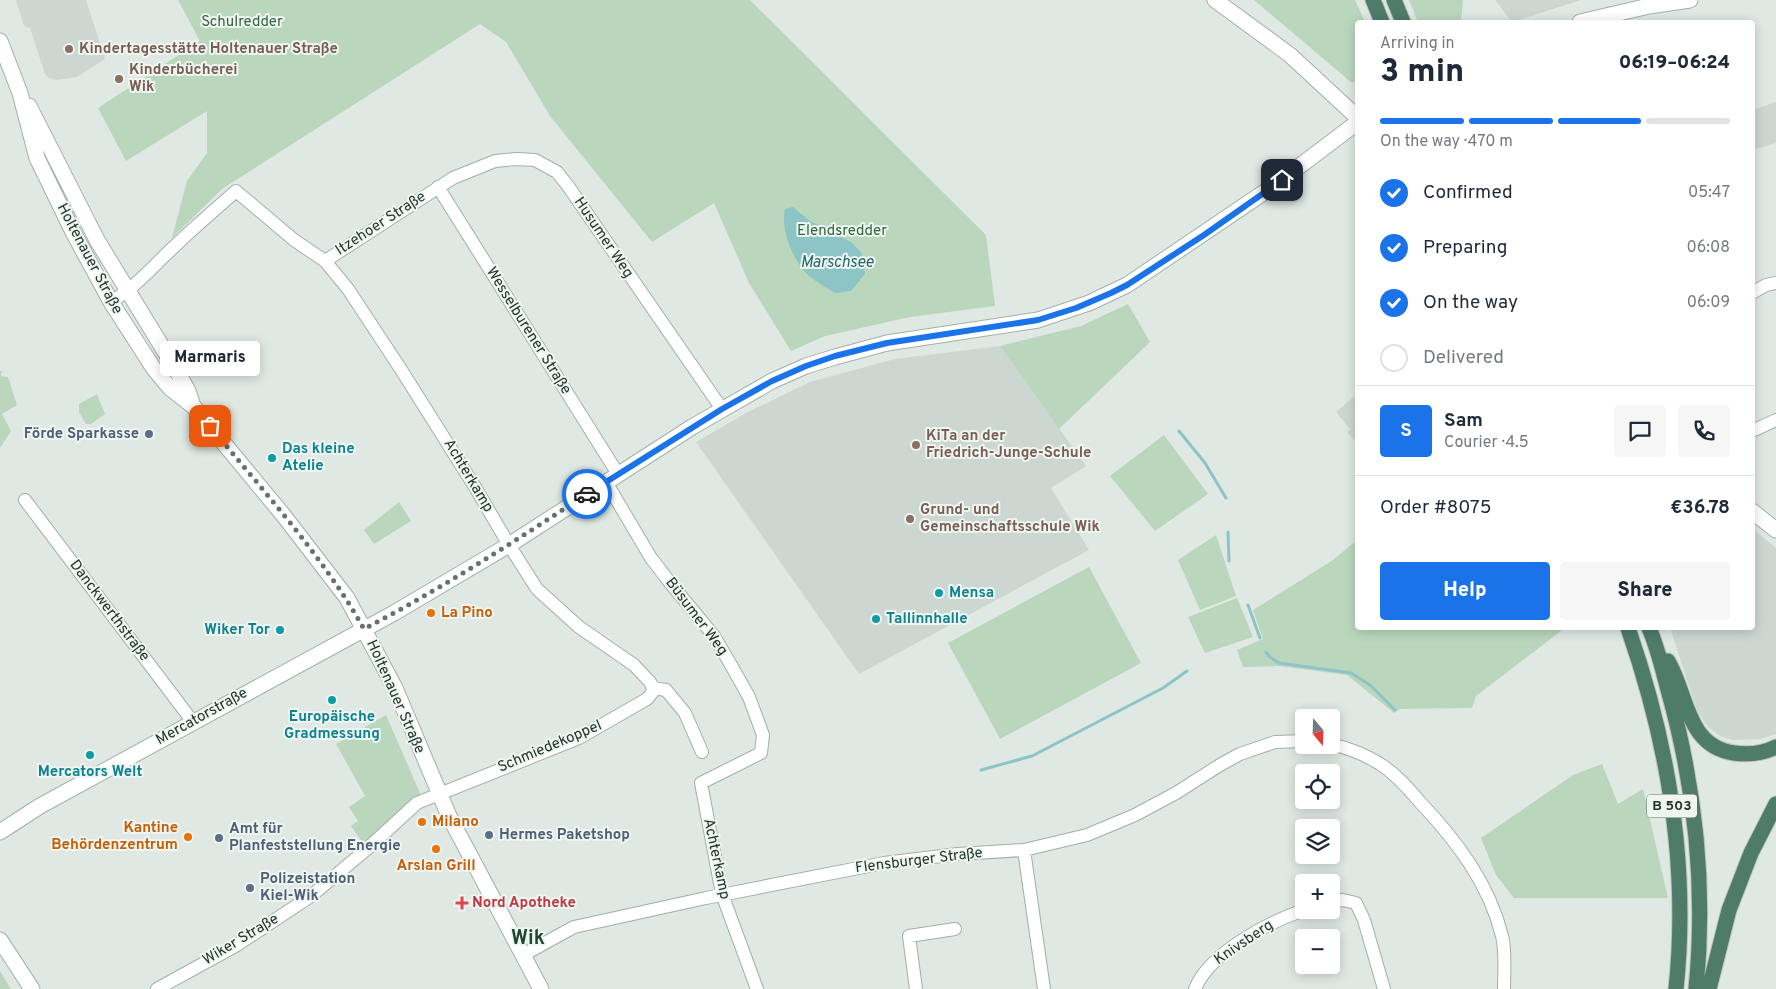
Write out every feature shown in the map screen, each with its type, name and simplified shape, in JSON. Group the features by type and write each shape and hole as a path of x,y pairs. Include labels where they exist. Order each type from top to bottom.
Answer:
{"highway":[{"path":"1373,0 1381,20"},
{"path":"1394,0 1402,20"},
{"name":"B 503","path":"1629,630 1656,720 1668,779 1677,843 1680,937 1676,989"},
{"path":"1650,630 1672,668 1695,728 1703,737 1717,748 1737,753 1759,753 1776,747"},
{"name":"B 503","path":"1650,630 1674,710 1686,766 1696,834 1700,891 1696,989"},
{"path":"1709,989 1729,910 1751,853 1776,804"}],"main road":[{"path":"1215,0 1290,55 1355,115"},
{"path":"1588,20 1690,0"},
{"name":"Holtenauer Straße","path":"0,41 20,93 38,158 73,232 110,302 164,382 179,397 193,406 347,598 395,688 438,793 540,989"},
{"name":"Holtenauer Straße","path":"20,93 25,99 97,240 185,385 193,406"},
{"path":"364,629 509,545 722,409 772,381 835,356 887,343 1038,320 1071,309 1127,285 1272,188 1355,124"},
{"path":"1755,513 1776,530"},
{"name":"Mercatorstraße","path":"0,832 40,806 364,629"},
{"name":"Mercatorstraße","path":"0,821 40,806"},
{"path":"0,940 32,989"}],"street":[{"name":"Husumer Weg","path":"438,187 453,178 495,161 535,160 557,172 722,409"},
{"name":"Itzehoer Straße","path":"325,261 438,187"},
{"name":"Wesselburener Straße","path":"438,187 612,478"},
{"name":"Achterkamp","path":"128,291 236,191 294,240 325,261 348,289 400,368 537,589 579,627 634,666 650,682 653,688 666,690 685,714 702,752"},
{"path":"1755,291 1776,282"},
{"path":"110,302 128,291"},
{"path":"1755,430 1776,420"},
{"name":"Büsumer Weg","path":"612,478 651,558 670,584 714,636 731,664 749,697 763,735 761,753 701,783"},
{"name":"Danckwerthstraße","path":"25,500 193,722"},
{"name":"Schmiedekoppel","path":"438,793 579,738 647,700 653,688"},
{"name":"Flensburger Straße","path":"523,955 574,927 722,894 884,863 958,854 1024,850 1087,835 1135,815 1176,793 1220,765 1259,746 1275,742 1295,741"},
{"path":"1340,747 1356,752 1382,765 1412,792 1463,851 1482,885 1502,937 1504,989"},
{"name":"Achterkamp","path":"701,783 722,894 757,989"},
{"name":"Wiker Straße","path":"157,989 243,941 311,896 367,849 417,803 438,793"},
{"path":"1024,850 1044,989"},
{"path":"1340,900 1356,903 1364,920 1384,989"},
{"name":"Knivsberg","path":"1195,989 1199,978 1217,959 1252,934 1295,913"},
{"path":"916,989 909,936 954,929"}],"shaded area":[{"name":"Kindertagesstätte Holtenauer Straße","path":"16,0 86,0 105,59 77,77 57,80 49,78 45,74 30,28 24,26"},
{"path":"1495,0 1581,0 1518,20 1510,20"},
{"path":"1776,102 1776,143 1755,149 1755,109"},
{"name":"Grund- und Gemeinschaftsschule Wik","path":"1000,346 1086,466 1051,488 1089,550 859,674 696,442 748,412 810,382 895,359"},
{"path":"1355,396 1355,442 1347,432 1350,429 1336,412"},
{"path":"1755,531 1776,548 1776,734 1760,739 1732,740 1720,736 1708,727 1697,710 1671,630 1755,630"}],"green space":[{"path":"178,0 750,0 986,235 995,306 910,317 825,336 791,351 749,283 714,203 652,242 550,116 506,42 480,24 222,189 172,238 187,181 207,153 207,111 126,161 98,108 200,41"},
{"path":"1254,0 1355,0 1364,20 1355,20 1355,81 1352,83"},
{"path":"1409,0 1463,0 1461,20 1417,20"},
{"path":"1128,304 1150,342 1059,429 1000,346 1081,326"},
{"path":"0,371 2,371 1,376 8,377 17,405 2,414 11,431 0,448"},
{"path":"97,394 105,414 91,424 86,424 79,412 79,404"},
{"path":"1164,435 1208,494 1155,531 1110,476"},
{"path":"399,502 411,521 374,544 364,530"},
{"path":"1216,535 1236,596 1200,610 1178,560"},
{"path":"1355,542 1355,630 1562,630 1476,696 1472,708 1400,709 1394,713 1347,675 1279,666 1243,667 1237,650 1263,639 1253,610 1333,560"},
{"path":"1089,567 1141,663 1000,739 948,643"},
{"path":"1237,598 1253,637 1205,653 1188,617"},
{"path":"386,715 423,800 367,849 351,826 358,821 349,807 365,796 336,744"},
{"path":"1602,764 1618,804 1643,789 1668,898 1514,898 1496,875 1481,838 1573,775"},
{"path":"0,971 11,989 0,989"}],"water":[{"name":"Marschsee","path":"793,207 810,221 851,242 861,252 865,274 851,291 835,293 808,275 797,262 784,226 785,209"}],"waterway":[{"path":"1179,431 1205,463 1226,498"},
{"path":"1228,532 1229,561"},
{"path":"1248,605 1260,638"},
{"path":"1266,652 1279,663 1351,673 1370,685 1395,710"},
{"path":"981,770 1032,756 1163,688 1187,671"}],"way so far":[{"path":"210,426 323,566 347,598 364,629 509,545 587,494"}],"place":[{"name":"Kindertagesstätte Holtenauer Straße","path":"69,49"},
{"name":"Kinderbücherei Wik","path":"119,79"},
{"name":"Marmaris","path":"210,426"},
{"name":"Förde Sparkasse","path":"149,434"},
{"name":"KiTa an der Friedrich-Junge-Schule","path":"916,445"},
{"name":"Das kleine Atelie","path":"272,458"},
{"name":"Grund- und Gemeinschaftsschule Wik","path":"910,519"},
{"name":"Mensa","path":"939,593"},
{"name":"La Pino","path":"431,613"},
{"name":"Tallinnhalle","path":"876,619"},
{"name":"Wiker Tor","path":"280,630"},
{"name":"Europäische Gradmessung","path":"332,700"},
{"name":"Mercators Welt","path":"90,755"},
{"name":"Milano","path":"422,822"},
{"name":"Hermes Paketshop","path":"489,835"},
{"name":"Kantine Behördenzentrum","path":"188,837"},
{"name":"Amt für Planfeststellung Energie","path":"219,838"},
{"name":"Arslan Grill","path":"436,849"},
{"name":"Polizeistation Kiel-Wik","path":"250,888"},
{"name":"Nord Apotheke","path":"462,903"}],"district":[{"name":"Wik","path":"528,939"}],"route":[{"path":"587,494 722,409 772,381 806,366 835,356 887,343 1038,320 1089,303 1127,285 1204,235 1282,180"}],"park label":[{"name":"Schulredder","path":"242,22"},
{"name":"Elendsredder","path":"842,231"}]}
